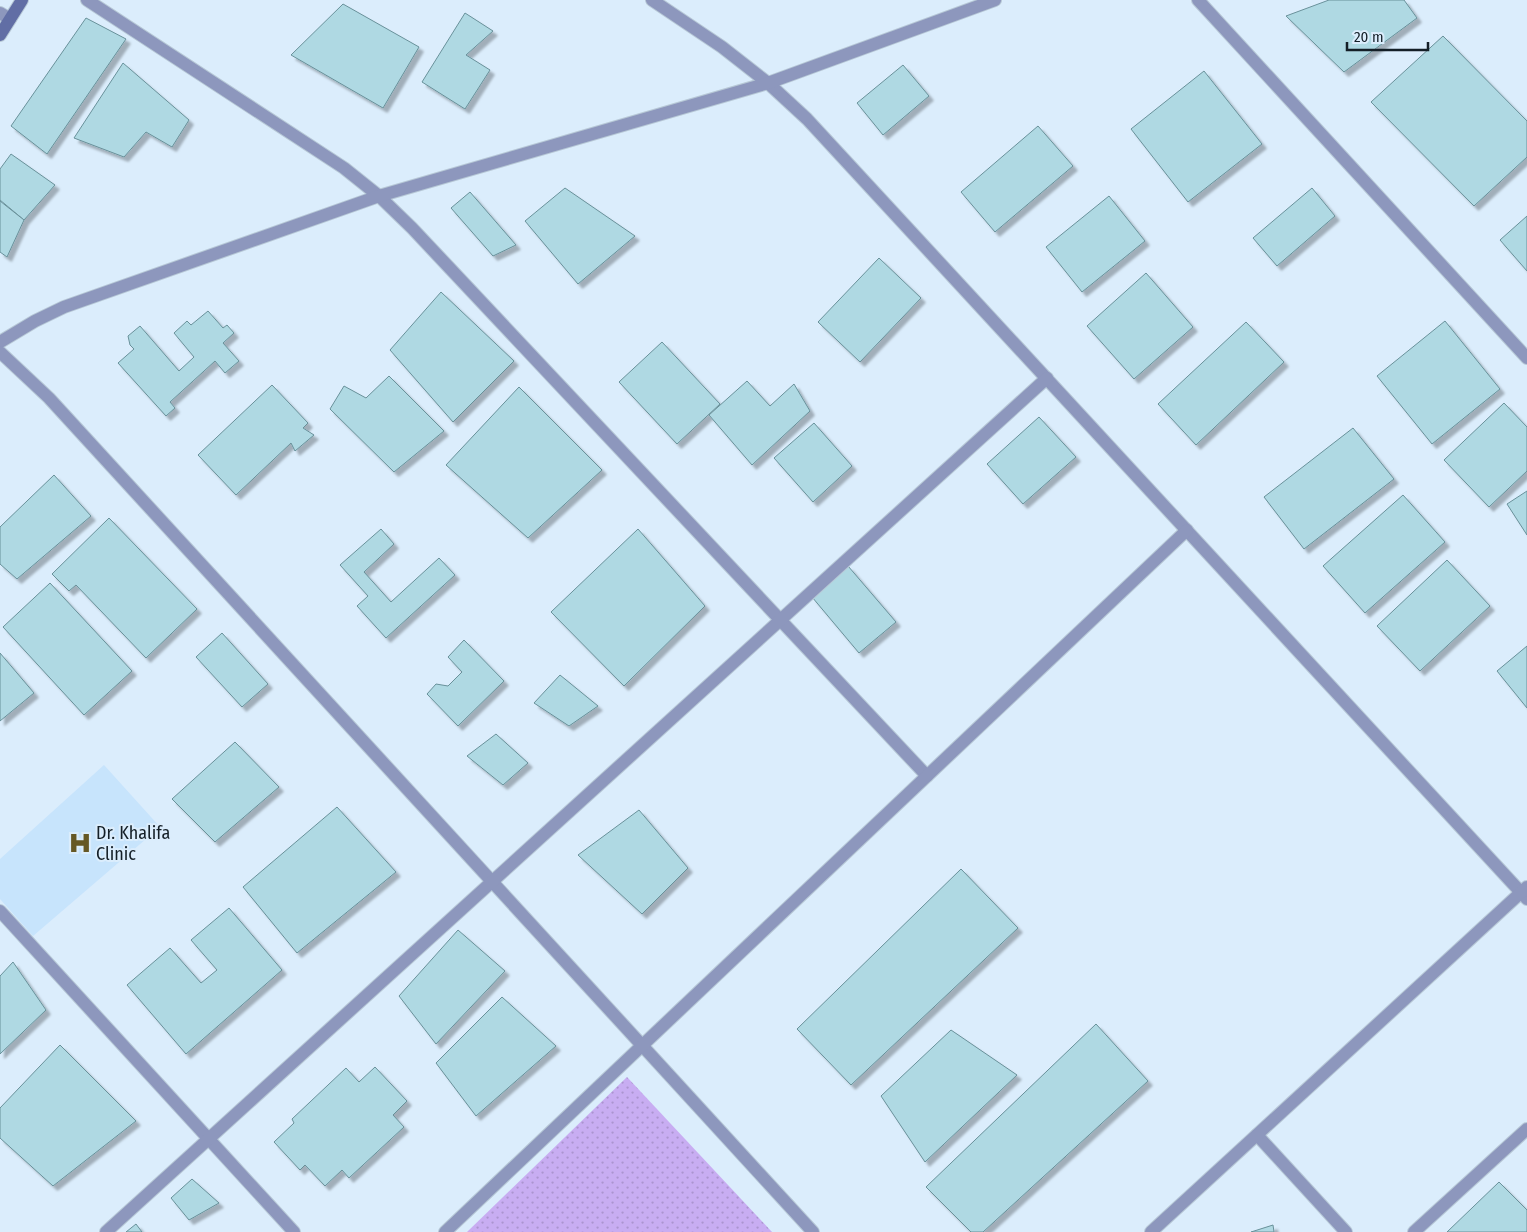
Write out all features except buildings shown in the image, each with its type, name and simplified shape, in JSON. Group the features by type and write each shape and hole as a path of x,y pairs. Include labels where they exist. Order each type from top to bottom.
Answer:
{"main road":[{"path":"0,35 5,16 22,0"}],"street":[{"path":"87,0 344,168 379,196 419,235 927,776"},
{"path":"652,0 722,47 768,83 807,119 1525,893 1151,1232"},
{"path":"0,342 35,321 64,307 379,196 768,83 995,0"},
{"path":"1198,0 1527,358"},
{"path":"0,352 56,405 813,1232"},
{"path":"106,1232 1046,378"},
{"path":"445,1232 1187,530"},
{"path":"0,911 294,1232"},
{"path":"1414,1232 1527,1129"},
{"path":"1257,1134 1346,1232"}],"shaded area":[{"name":"Dr. Khalifa Clinic","path":"104,765 160,827 33,936 0,899 0,859"},
{"path":"627,1077 772,1232 467,1232"}],"place":[{"name":"Dr. Khalifa Clinic","path":"80,843"}]}
